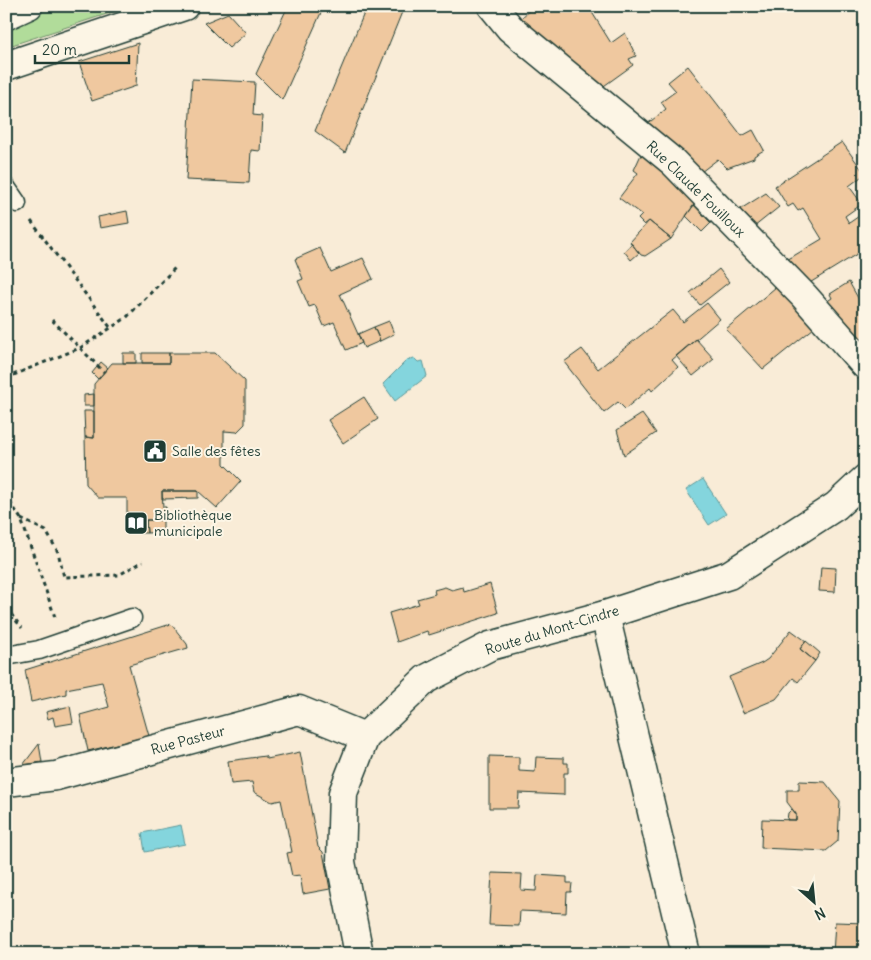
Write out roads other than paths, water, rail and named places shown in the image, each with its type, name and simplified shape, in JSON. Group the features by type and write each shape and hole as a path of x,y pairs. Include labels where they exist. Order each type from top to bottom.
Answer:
{"street":[{"path":"6,66 148,13 184,6"},
{"name":"Rue Claude Fouilloux","path":"492,6 510,28 673,162 804,296 865,365"},
{"name":"Route du Mont-Cindre","path":"358,954 341,862 343,793 365,737 426,679 490,646 605,615 729,576 836,506 865,479"},
{"path":"605,615 686,954"},
{"name":"Rue Pasteur","path":"6,782 56,776 298,710 365,737"}],"lane":[{"path":"6,21 32,10 34,6"},
{"path":"6,187 17,203"},
{"path":"6,656 39,650 132,618"}],"water":[{"path":"414,358 418,362 423,361 427,376 395,401 383,384 407,360"},
{"path":"703,479 726,514 709,525 686,490"},
{"path":"181,825 185,844 145,852 142,833"}],"place":[{"name":"Salle des fêtes","path":"155,451"},
{"name":"Bibliothèque municipale","path":"136,523"}]}
